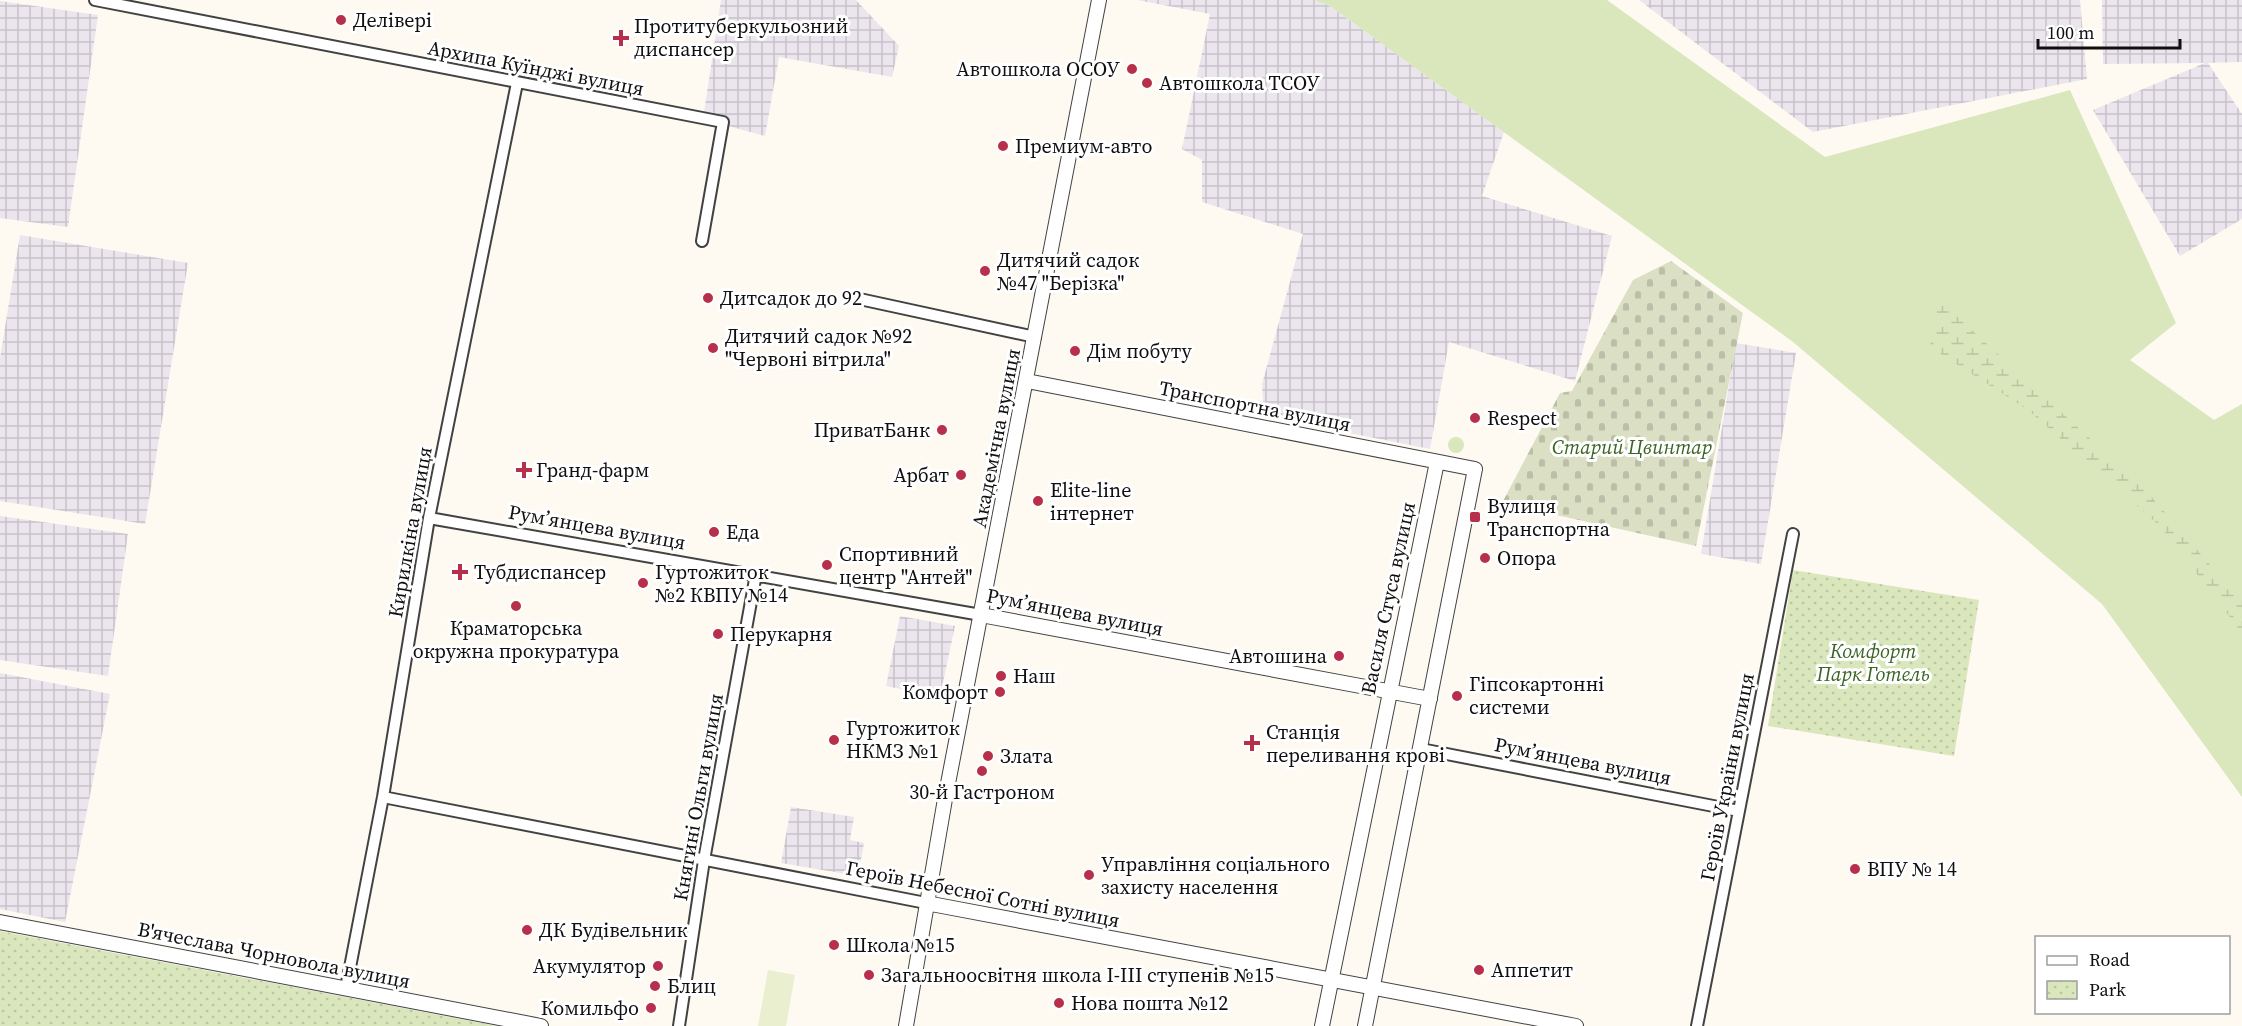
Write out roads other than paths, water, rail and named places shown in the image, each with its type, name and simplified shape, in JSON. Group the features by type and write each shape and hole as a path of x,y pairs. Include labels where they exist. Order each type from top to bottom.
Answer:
{"street":[{"name":"Архипа Куїнджі вулиця","path":"95,0 723,122 702,241"},
{"name":"Академічна вулиця","path":"906,1026 926,903 1099,0"},
{"name":"Кирилкіна вулиця","path":"346,988 382,797 429,518 517,83"},
{"path":"855,298 1035,337"},
{"name":"Транспортна вулиця","path":"1027,381 1475,469 1430,699"},
{"name":"Василя Стуса вулиця","path":"1322,1026 1437,462"},
{"name":"Рум’янцева вулиця","path":"429,518 756,574 1430,699"},
{"name":"Героїв України вулиця","path":"1697,1026 1792,534"},
{"name":"Княгині Ольги вулиця","path":"679,1026 704,860 756,574"},
{"path":"1365,1026 1430,699"},
{"name":"Рум’янцева вулиця","path":"1421,749 1739,811"},
{"name":"Героїв Небесної Сотні вулиця","path":"382,797 1576,1026"},
{"name":"В'ячеслава Чорновола вулиця","path":"0,922 541,1026"}],"place":[{"name":"Делівері","path":"341,20"},
{"name":"Протитуберкульозний диспансер","path":"621,38"},
{"name":"Автошкола ОСОУ","path":"1132,69"},
{"name":"Автошкола ТСОУ","path":"1147,83"},
{"name":"Премиум-авто","path":"1003,146"},
{"name":"Дитячий садок №47 \"Берізка\"","path":"985,271"},
{"name":"Дитсадок до 92","path":"708,298"},
{"name":"Дитячий садок №92 \"Червонi вiтрила\"","path":"713,348"},
{"name":"Дім побуту","path":"1075,351"},
{"name":"Respect","path":"1475,418"},
{"name":"ПриватБанк","path":"942,430"},
{"name":"Гранд-фарм","path":"524,470"},
{"name":"Арбат","path":"961,475"},
{"name":"Elite-line інтернет","path":"1038,501"},
{"name":"Вулиця Транспортна","path":"1475,517"},
{"name":"Еда","path":"714,532"},
{"name":"Опора","path":"1485,558"},
{"name":"Спортивний центр \"Антей\"","path":"827,565"},
{"name":"Тубдиспансер","path":"460,572"},
{"name":"Гуртожиток №2 КВПУ №14","path":"643,583"},
{"name":"Краматорська окружна прокуратура","path":"516,606"},
{"name":"Перукарня","path":"718,634"},
{"name":"Автошина","path":"1339,656"},
{"name":"Наш","path":"1001,676"},
{"name":"Комфорт","path":"1000,692"},
{"name":"Гіпсокартонні системи","path":"1457,696"},
{"name":"Гуртожиток НКМЗ №1","path":"834,740"},
{"name":"Станція переливання крові","path":"1252,743"},
{"name":"Злата","path":"988,756"},
{"name":"30-й Гастроном","path":"982,771"},
{"name":"ВПУ № 14","path":"1855,869"},
{"name":"Управління соціального захисту населення","path":"1089,875"},
{"name":"ДК Будівельник","path":"527,930"},
{"name":"Школа №15","path":"834,945"},
{"name":"Акумулятор","path":"658,966"},
{"name":"Аппетит","path":"1479,970"},
{"name":"Загальноосвітня школа І-ІІІ ступенів №15","path":"869,975"},
{"name":"Блиц","path":"655,986"},
{"name":"Нова пошта №12","path":"1059,1003"},
{"name":"Комильфо","path":"651,1008"}],"park label":[{"name":"Старий Цвинтар","path":"1632,447"},
{"name":"Комфорт Парк Готель","path":"1873,662"}]}
